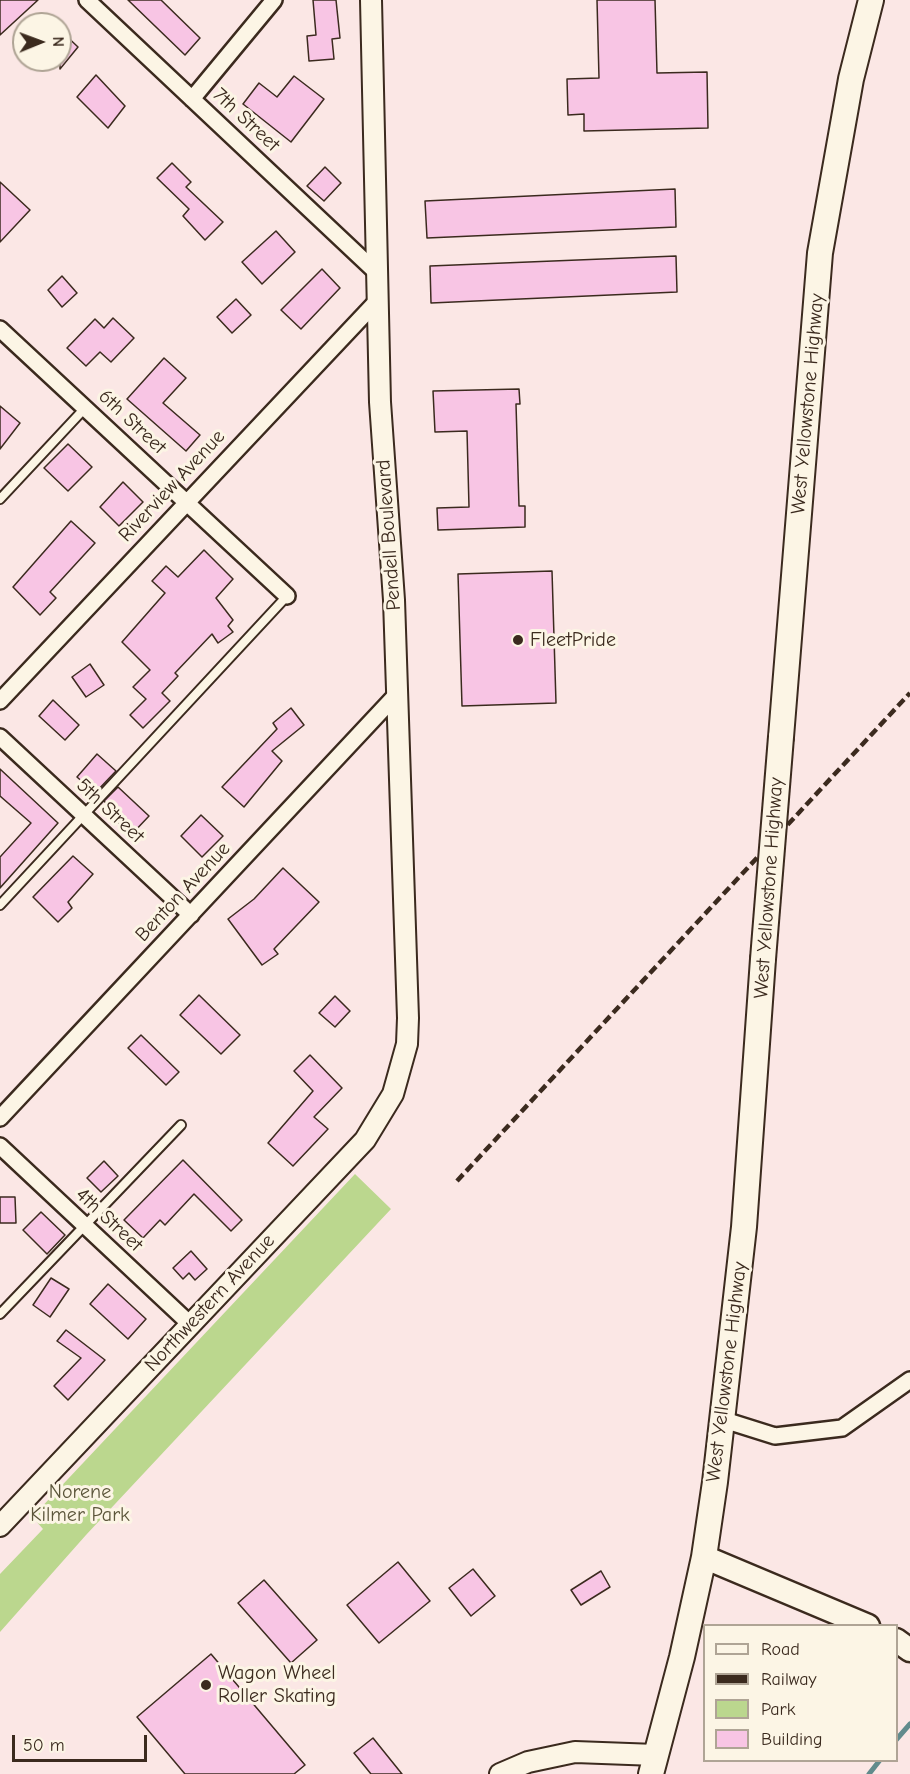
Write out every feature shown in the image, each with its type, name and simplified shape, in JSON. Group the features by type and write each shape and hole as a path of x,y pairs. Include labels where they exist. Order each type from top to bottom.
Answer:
{"main road":[{"name":"West Yellowstone Highway","path":"653,1764 704,1557 744,1227 763,959 820,254 851,79 871,0"},
{"path":"704,1557 863,1624"},
{"path":"898,1641 910,1650"}],"street":[{"name":"7th Street","path":"89,0 375,271"},
{"path":"192,99 274,0"},
{"name":"Pendell Boulevard","path":"371,0 375,271 397,694 408,1018 401,1069"},
{"name":"Riverview Avenue","path":"0,700 377,301"},
{"name":"6th Street","path":"0,329 287,596"},
{"name":"Benton Avenue","path":"0,1118 397,694"},
{"name":"5th Street","path":"0,737 191,915"},
{"name":"Northwestern Avenue","path":"0,1526 365,1140 393,1094 401,1069"},
{"name":"4th Street","path":"0,1146 190,1324"},
{"path":"721,1419 775,1436 842,1428 910,1380"},
{"path":"500,1774 528,1762 575,1752 653,1764"}],"lane":[{"path":"0,499 85,408"},
{"path":"0,905 287,596"},
{"path":"0,1314 83,1224 181,1125"}],"green space":[{"name":"Norene Kilmer Park","path":"355,1174 391,1209 86,1535 0,1632 0,1574 43,1529 35,1520 35,1514"}],"building":[{"path":"0,0 38,0 25,12 12,12 12,24 0,35"},
{"path":"128,0 161,0 200,38 185,55"},
{"path":"313,0 336,0 340,38 332,39 334,59 309,61 307,36 316,35"},
{"path":"597,0 655,0 657,73 707,72 708,128 584,131 584,114 568,115 567,79 599,78"},
{"path":"72,41 78,47 72,54"},
{"path":"96,75 125,106 108,128 77,97"},
{"path":"294,76 324,99 291,142 243,104 259,83 277,97"},
{"path":"172,163 191,182 186,187 223,222 205,240 183,216 189,209 157,178"},
{"path":"325,167 341,183 324,201 307,186"},
{"path":"0,182 30,210 0,242"},
{"path":"675,189 676,227 427,238 425,201"},
{"path":"276,231 295,252 262,284 242,262"},
{"path":"676,256 677,292 431,303 430,266"},
{"path":"322,269 340,288 301,329 281,310"},
{"path":"62,276 77,293 62,307 48,290"},
{"path":"236,299 251,315 232,333 217,317"},
{"path":"113,318 134,338 111,362 100,352 86,366 67,348 95,319 104,328"},
{"path":"164,358 186,378 163,403 200,435 186,451 127,399"},
{"path":"519,389 520,404 516,404 519,506 525,506 525,527 438,530 437,508 469,507 467,431 435,432 433,391"},
{"path":"0,406 20,423 0,449"},
{"path":"68,444 92,467 68,491 44,468"},
{"path":"123,482 143,502 119,526 100,507"},
{"path":"71,521 95,543 50,592 56,598 40,615 13,587"},
{"path":"204,550 233,579 216,598 233,620 228,626 233,632 218,643 212,634 175,673 178,676 162,693 170,701 143,728 130,715 146,699 133,687 150,670 122,642 165,593 152,581 166,566 178,577"},
{"path":"552,571 556,703 462,706 458,574"},
{"path":"90,664 104,685 86,697 72,677"},
{"path":"53,700 79,725 65,740 39,716"},
{"path":"291,708 304,725 272,751 282,761 244,807 222,787 277,729 273,723"},
{"path":"97,754 116,771 95,793 77,777"},
{"path":"0,769 58,823 0,888 0,857 31,823 0,796"},
{"path":"118,787 149,816 131,835 105,810 109,806 104,801"},
{"path":"201,815 223,836 202,857 181,836"},
{"path":"73,856 93,874 68,902 72,908 58,922 33,897"},
{"path":"283,868 319,902 274,949 278,954 262,965 228,919 254,899"},
{"path":"199,995 240,1035 221,1054 180,1015"},
{"path":"335,996 350,1011 335,1027 319,1013"},
{"path":"141,1035 179,1072 166,1085 128,1048"},
{"path":"310,1055 342,1088 314,1117 328,1129 293,1166 268,1143 313,1091 294,1071"},
{"path":"183,1160 242,1220 231,1231 194,1194 165,1225 160,1220 143,1238 124,1220"},
{"path":"104,1161 118,1176 101,1192 87,1178"},
{"path":"0,1197 15,1197 16,1223 0,1223"},
{"path":"41,1212 65,1235 47,1254 23,1230"},
{"path":"191,1251 207,1269 195,1280 189,1273 183,1279 173,1268"},
{"path":"51,1278 69,1289 50,1317 33,1305"},
{"path":"108,1284 146,1319 128,1339 90,1304"},
{"path":"66,1330 105,1360 68,1400 54,1386 81,1358 57,1341"},
{"path":"398,1562 430,1601 379,1643 347,1605"},
{"path":"473,1569 495,1596 471,1616 449,1588"},
{"path":"601,1571 610,1587 581,1605 571,1590"},
{"path":"264,1580 317,1640 291,1663 238,1603"},
{"name":"Wagon Wheel Roller Skating","path":"211,1654 305,1765 294,1774 185,1774 137,1717"},
{"path":"373,1738 402,1774 371,1774 354,1753"}],"waterway":[{"path":"898,1738 910,1724"},
{"path":"869,1774 878,1762"}],"railway":[{"path":"457,1181 910,693"}],"place":[{"name":"FleetPride","path":"518,640"},
{"name":"Wagon Wheel Roller Skating","path":"206,1685"}]}
